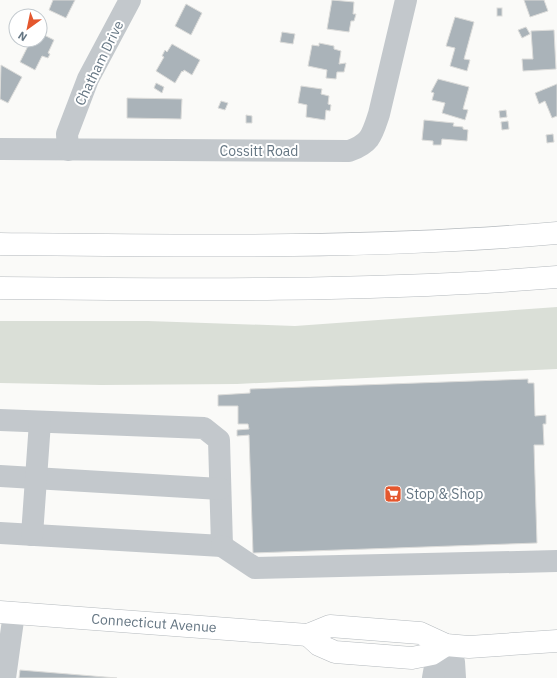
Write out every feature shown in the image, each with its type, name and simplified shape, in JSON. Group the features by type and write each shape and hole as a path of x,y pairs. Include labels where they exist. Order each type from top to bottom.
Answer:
{"main road":[{"path":"0,244 312,246 433,241 557,233"},
{"path":"0,288 316,290 437,285 557,277"},
{"name":"Connecticut Avenue","path":"7,612 308,635 319,646 335,652 412,658 432,654 446,645"},
{"path":"446,645 469,647 557,641"}],"street":[{"name":"Chatham Drive","path":"68,150 67,134 88,79 130,0"},
{"name":"Cossitt Road","path":"0,149 349,151 364,146 373,132 379,114 406,0"},
{"path":"0,420 204,428 219,440 222,546"},
{"path":"32,535 40,422"},
{"path":"0,476 220,489"},
{"path":"0,533 222,546 255,568 557,561"},
{"path":"5,678 7,612"},
{"path":"433,678 436,662 446,645"},
{"path":"446,645 454,662 455,678"}],"shaded area":[{"path":"557,307 557,369 237,384 101,385 0,383 0,321 148,321 295,326"}],"building":[{"path":"53,0 75,0 66,18 49,10"},
{"path":"332,0 354,2 353,14 356,14 354,21 351,21 349,32 327,29"},
{"path":"524,0 544,0 548,11 530,17"},
{"path":"186,4 202,13 191,35 175,26"},
{"path":"497,8 502,8 502,16 497,16"},
{"path":"455,17 474,22 464,59 470,60 467,71 450,66 455,48 446,46"},
{"path":"526,27 530,34 522,38 518,30"},
{"path":"554,30 556,69 523,71 522,59 533,59 531,31"},
{"path":"282,32 295,34 293,44 280,42"},
{"path":"48,37 54,40 48,53 50,54 48,58 42,56 35,70 20,62 27,48 48,48"},
{"path":"319,43 334,46 334,49 341,51 339,64 346,63 344,72 337,72 336,79 326,78 327,70 308,66 312,45 319,46"},
{"path":"172,44 200,60 192,75 184,70 175,83 156,71 164,57 162,56 165,50 167,52"},
{"path":"1,65 22,77 8,103 0,99"},
{"path":"438,79 469,87 463,109 468,110 465,120 442,113 445,103 432,100 434,93 431,92"},
{"path":"156,83 164,87 162,93 154,88"},
{"path":"557,84 557,116 552,118 545,101 539,104 535,93"},
{"path":"301,86 322,89 321,94 329,96 328,104 331,105 330,111 326,110 325,120 306,117 307,105 298,103"},
{"path":"127,98 182,99 181,119 127,118"},
{"path":"221,101 228,103 225,110 218,108"},
{"path":"506,110 507,117 500,118 499,111"},
{"path":"246,115 252,116 252,123 246,123"},
{"path":"424,120 454,123 453,126 463,127 463,129 468,130 467,141 442,139 441,145 433,145 433,141 422,140"},
{"path":"508,121 509,129 502,130 501,122"},
{"path":"553,134 554,142 547,143 546,135"},
{"name":"Stop & Shop","path":"528,379 528,383 534,383 535,416 546,415 546,424 543,424 544,445 534,445 537,543 253,553 249,435 237,436 237,430 249,429 248,424 238,424 238,406 218,406 218,395 250,393 250,389"},
{"path":"20,670 117,678 19,678"}],"place":[{"name":"Stop & Shop","path":"393,494"}]}
